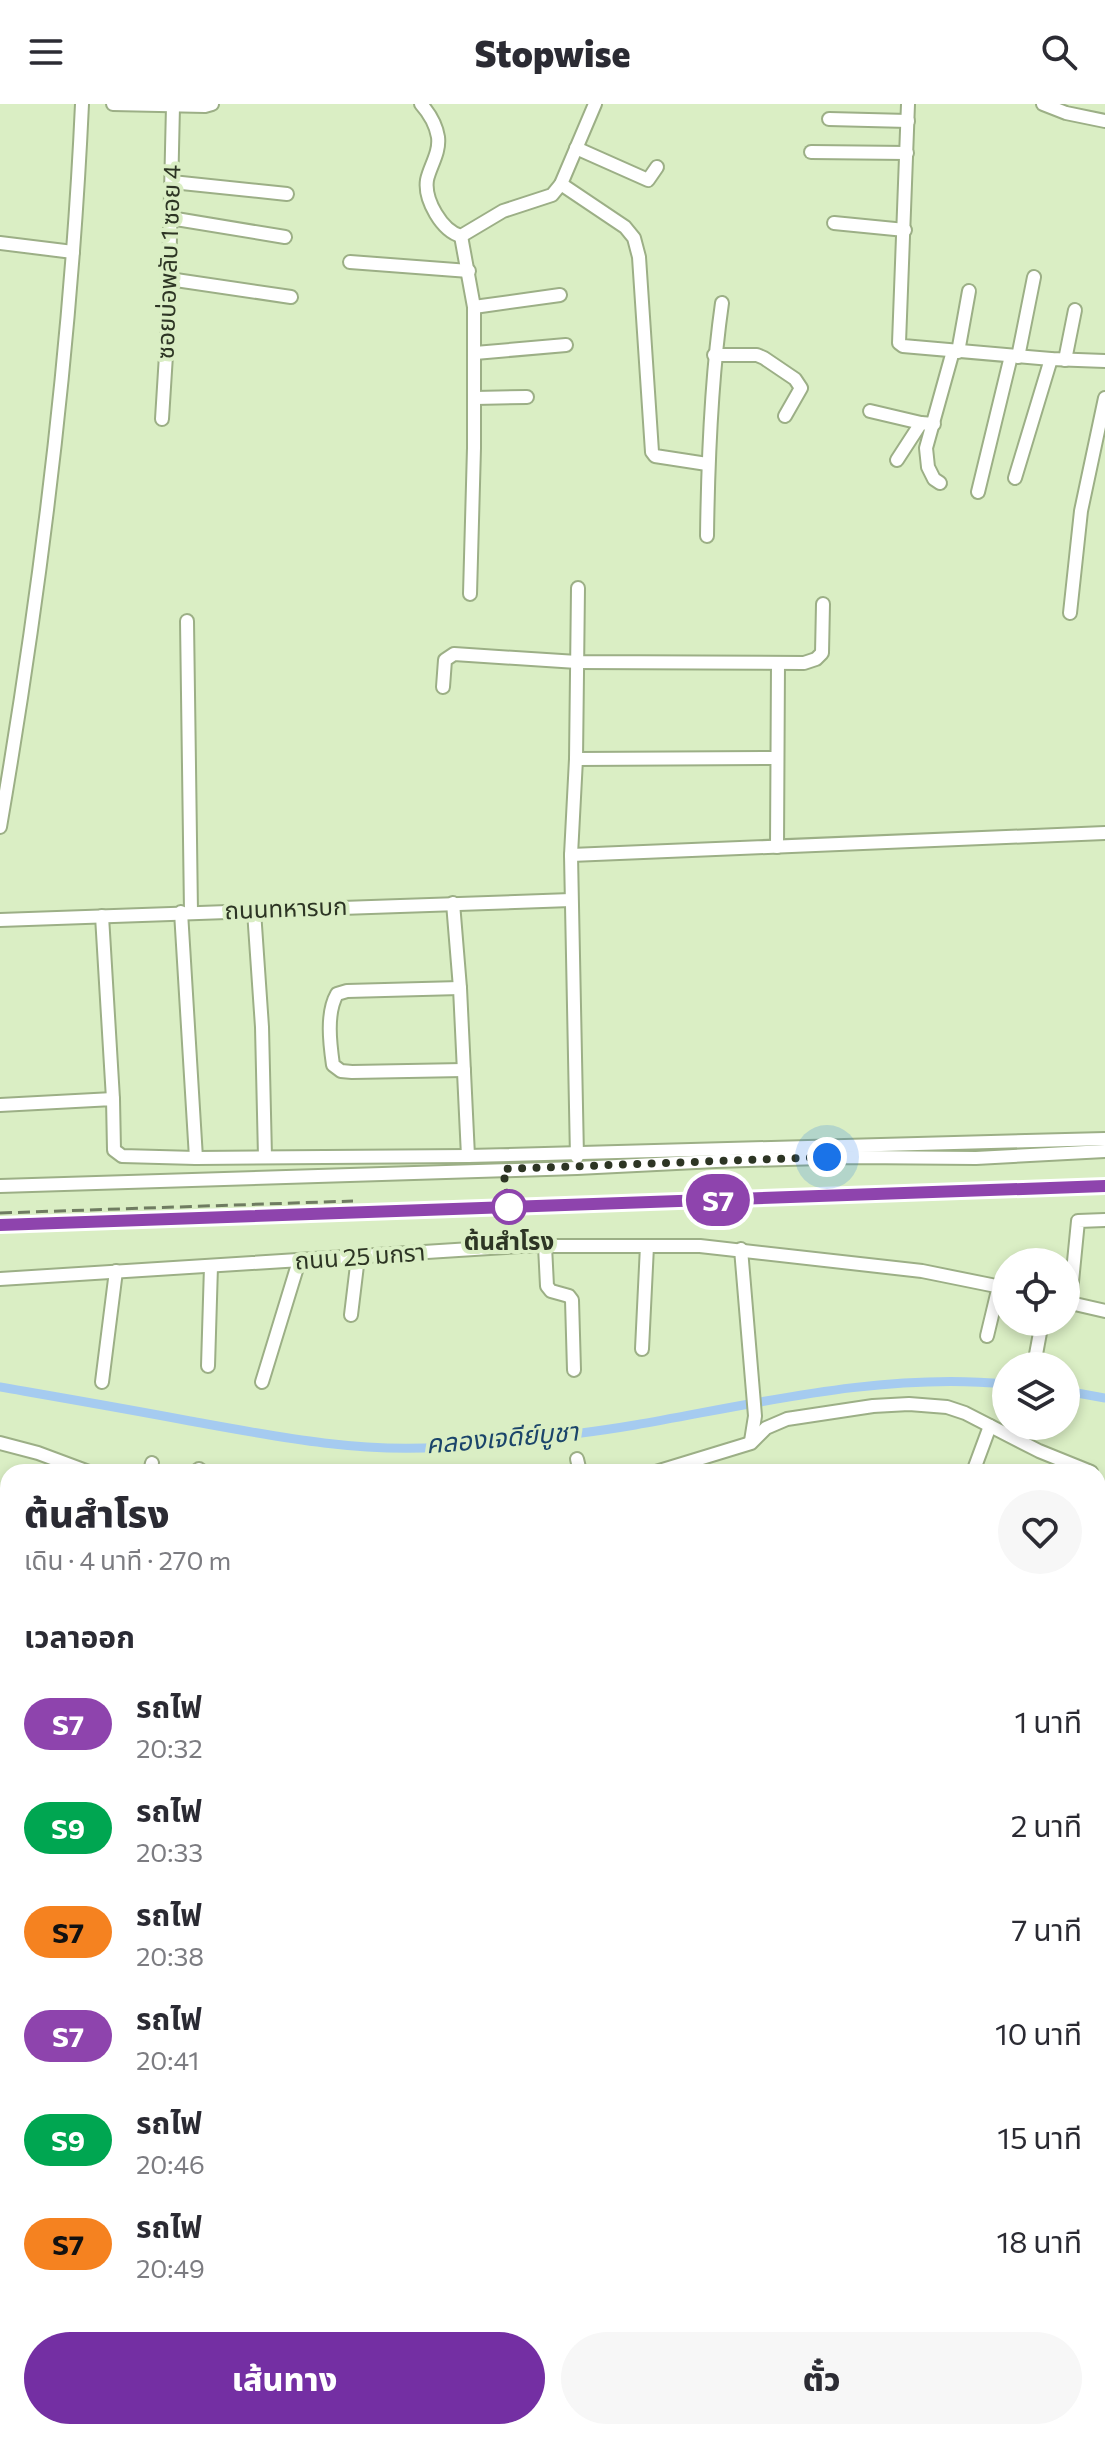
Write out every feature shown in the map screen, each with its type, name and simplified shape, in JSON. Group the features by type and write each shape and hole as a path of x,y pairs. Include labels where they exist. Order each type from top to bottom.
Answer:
{"street":[{"path":"0,827 40,563 73,252 82,104"},
{"path":"113,104 212,104"},
{"path":"421,104 433,122 438,138 427,192 448,231 461,236"},
{"path":"461,236 503,211 552,195 561,184 595,104"},
{"path":"908,104 899,343 956,352 1105,361"},
{"path":"1043,104 1066,113 1105,121"},
{"name":"ซอยบ่อพลับ 1 ซอย 4","path":"162,419 173,106"},
{"path":"829,119 908,121"},
{"path":"576,148 648,180 657,167"},
{"path":"811,152 907,153"},
{"path":"172,182 287,194"},
{"path":"561,184 625,227 634,238 639,257 652,452 655,456 707,464"},
{"path":"170,218 285,237"},
{"path":"834,223 905,230"},
{"path":"461,236 474,307 470,594"},
{"path":"0,243 73,252"},
{"path":"350,262 469,271"},
{"path":"978,492 1034,277"},
{"path":"169,279 291,297"},
{"path":"940,483 934,479 925,458 928,424 956,352 969,291"},
{"path":"474,307 560,295"},
{"path":"707,536 707,464 714,355 722,303"},
{"path":"1065,360 1075,310"},
{"path":"475,353 566,345"},
{"path":"714,355 757,355 795,379 801,388 785,416"},
{"path":"1015,478 1051,359"},
{"path":"475,398 527,397"},
{"path":"1070,613 1081,511 1105,398"},
{"path":"870,411 928,424"},
{"path":"897,460 928,424"},
{"path":"577,1168 571,855 576,759 578,588"},
{"path":"443,687 445,660 454,654 577,662 804,663 822,653 823,604"},
{"path":"187,621 186,912 196,1158"},
{"path":"777,847 778,663"},
{"path":"576,759 777,758"},
{"path":"571,855 1105,833"},
{"name":"ถนนทหารบก","path":"0,920 571,900"},
{"path":"453,903 468,1156"},
{"path":"254,911 262,1027 265,1157"},
{"path":"102,916 114,1150 122,1156 468,1156 1105,1139"},
{"path":"460,988 347,991 337,994 330,1013 332,1056 333,1065 341,1071 464,1070"},
{"path":"0,1105 113,1099"},
{"path":"0,1186 747,1160 976,1158 1105,1151"},
{"path":"1075,1248 1078,1221 1105,1220"},
{"path":"545,1246 547,1286 551,1291 569,1296 572,1300 574,1370"},
{"name":"ถนน 25 มกรา","path":"0,1279 545,1246 700,1246 922,1271 992,1285"},
{"path":"642,1349 647,1246"},
{"path":"741,1249 755,1416 751,1443"},
{"path":"351,1315 358,1257"},
{"path":"262,1382 299,1261"},
{"path":"208,1366 211,1266"},
{"path":"102,1382 116,1271"},
{"path":"1080,1305 1105,1311"},
{"path":"987,1336 992,1320"},
{"path":"682,1464 751,1443 766,1428 802,1417 909,1404 947,1407 1073,1464"},
{"path":"976,1464 990,1426"},
{"path":"0,1443 64,1464"}],"waterway":[{"name":"คลองเจดีย์บูชา","path":"0,1387 284,1437 379,1448 410,1448 587,1432 866,1386 913,1382 992,1383"},
{"name":"คลองเจดีย์บูชา","path":"1080,1394 1105,1398"}],"railway":[{"path":"0,1225 1105,1186"},
{"path":"0,1213 353,1201"}],"train":[{"name":"S7","path":"0,1225 1105,1186"}],"place":[{"name":"ต้นสำโรง","path":"509,1207"}],"route":[{"path":"509,1207 503,1169 827,1157"}]}
